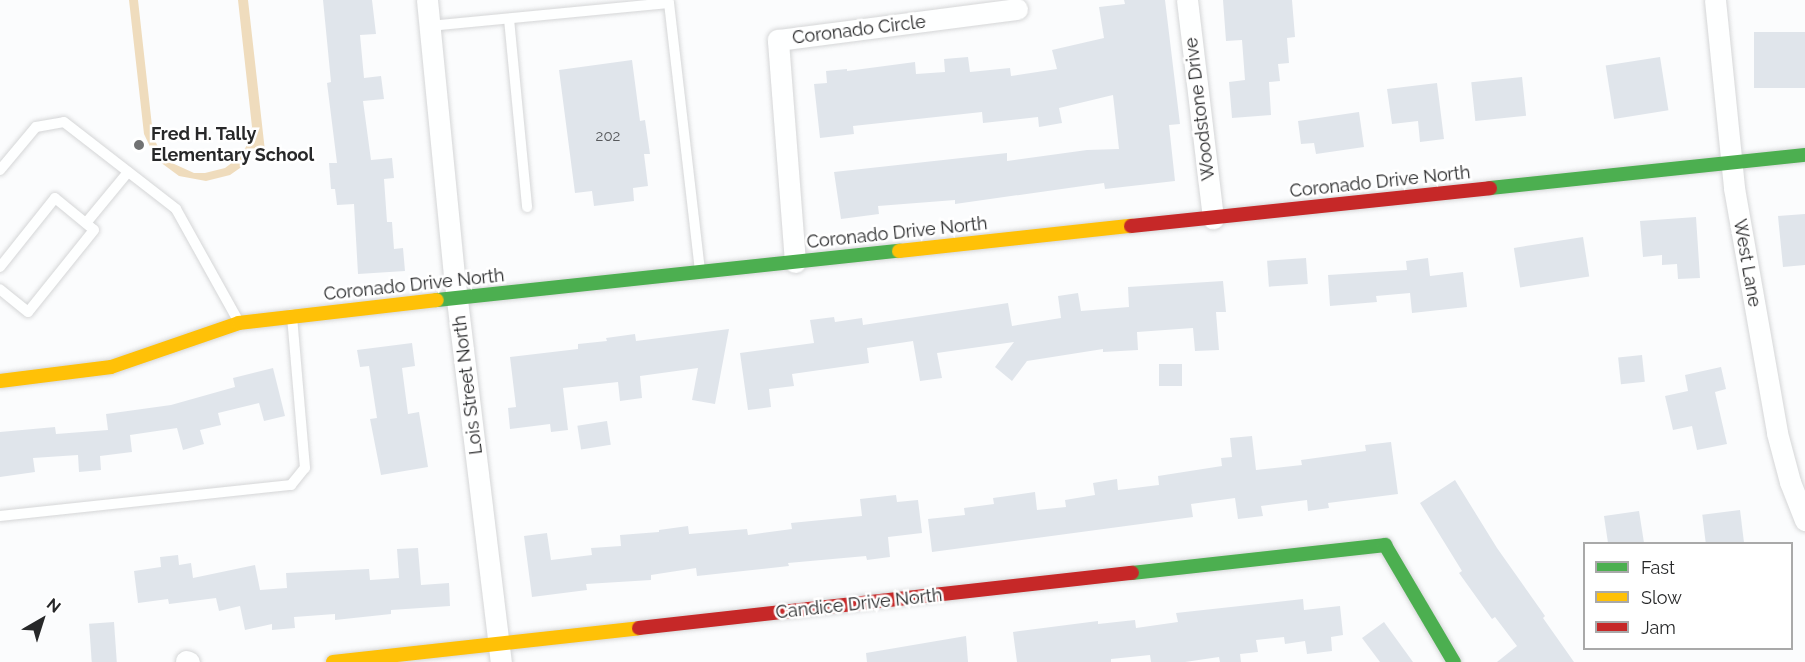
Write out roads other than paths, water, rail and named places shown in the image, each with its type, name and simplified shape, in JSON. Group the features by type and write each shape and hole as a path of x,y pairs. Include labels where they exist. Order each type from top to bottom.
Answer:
{"street":[{"name":"Lois Street North","path":"427,0 457,300 500,654"},
{"name":"Woodstone Drive","path":"1187,0 1213,218"},
{"name":"West Lane","path":"1715,0 1730,164 1777,433 1790,482 1805,520"},
{"name":"Coronado Circle","path":"795,262 778,40 1017,9"},
{"name":"Coronado Drive North","path":"0,381 111,366 239,322 292,315 457,300 700,270 795,262 1805,155"},
{"name":"Candice Drive North","path":"333,662 500,654 1385,545 1454,662"}],"lane":[{"path":"429,26 669,3 700,270"},
{"path":"509,19 527,207"},
{"path":"0,170 36,127 64,123 176,209 239,322"},
{"path":"86,223 128,172"},
{"path":"0,267 55,198 94,230 28,312 0,289"},
{"path":"0,516 291,485 305,468 292,315"}],"place":[{"name":"Fred H. Tally Elementary School","path":"139,145"}]}
